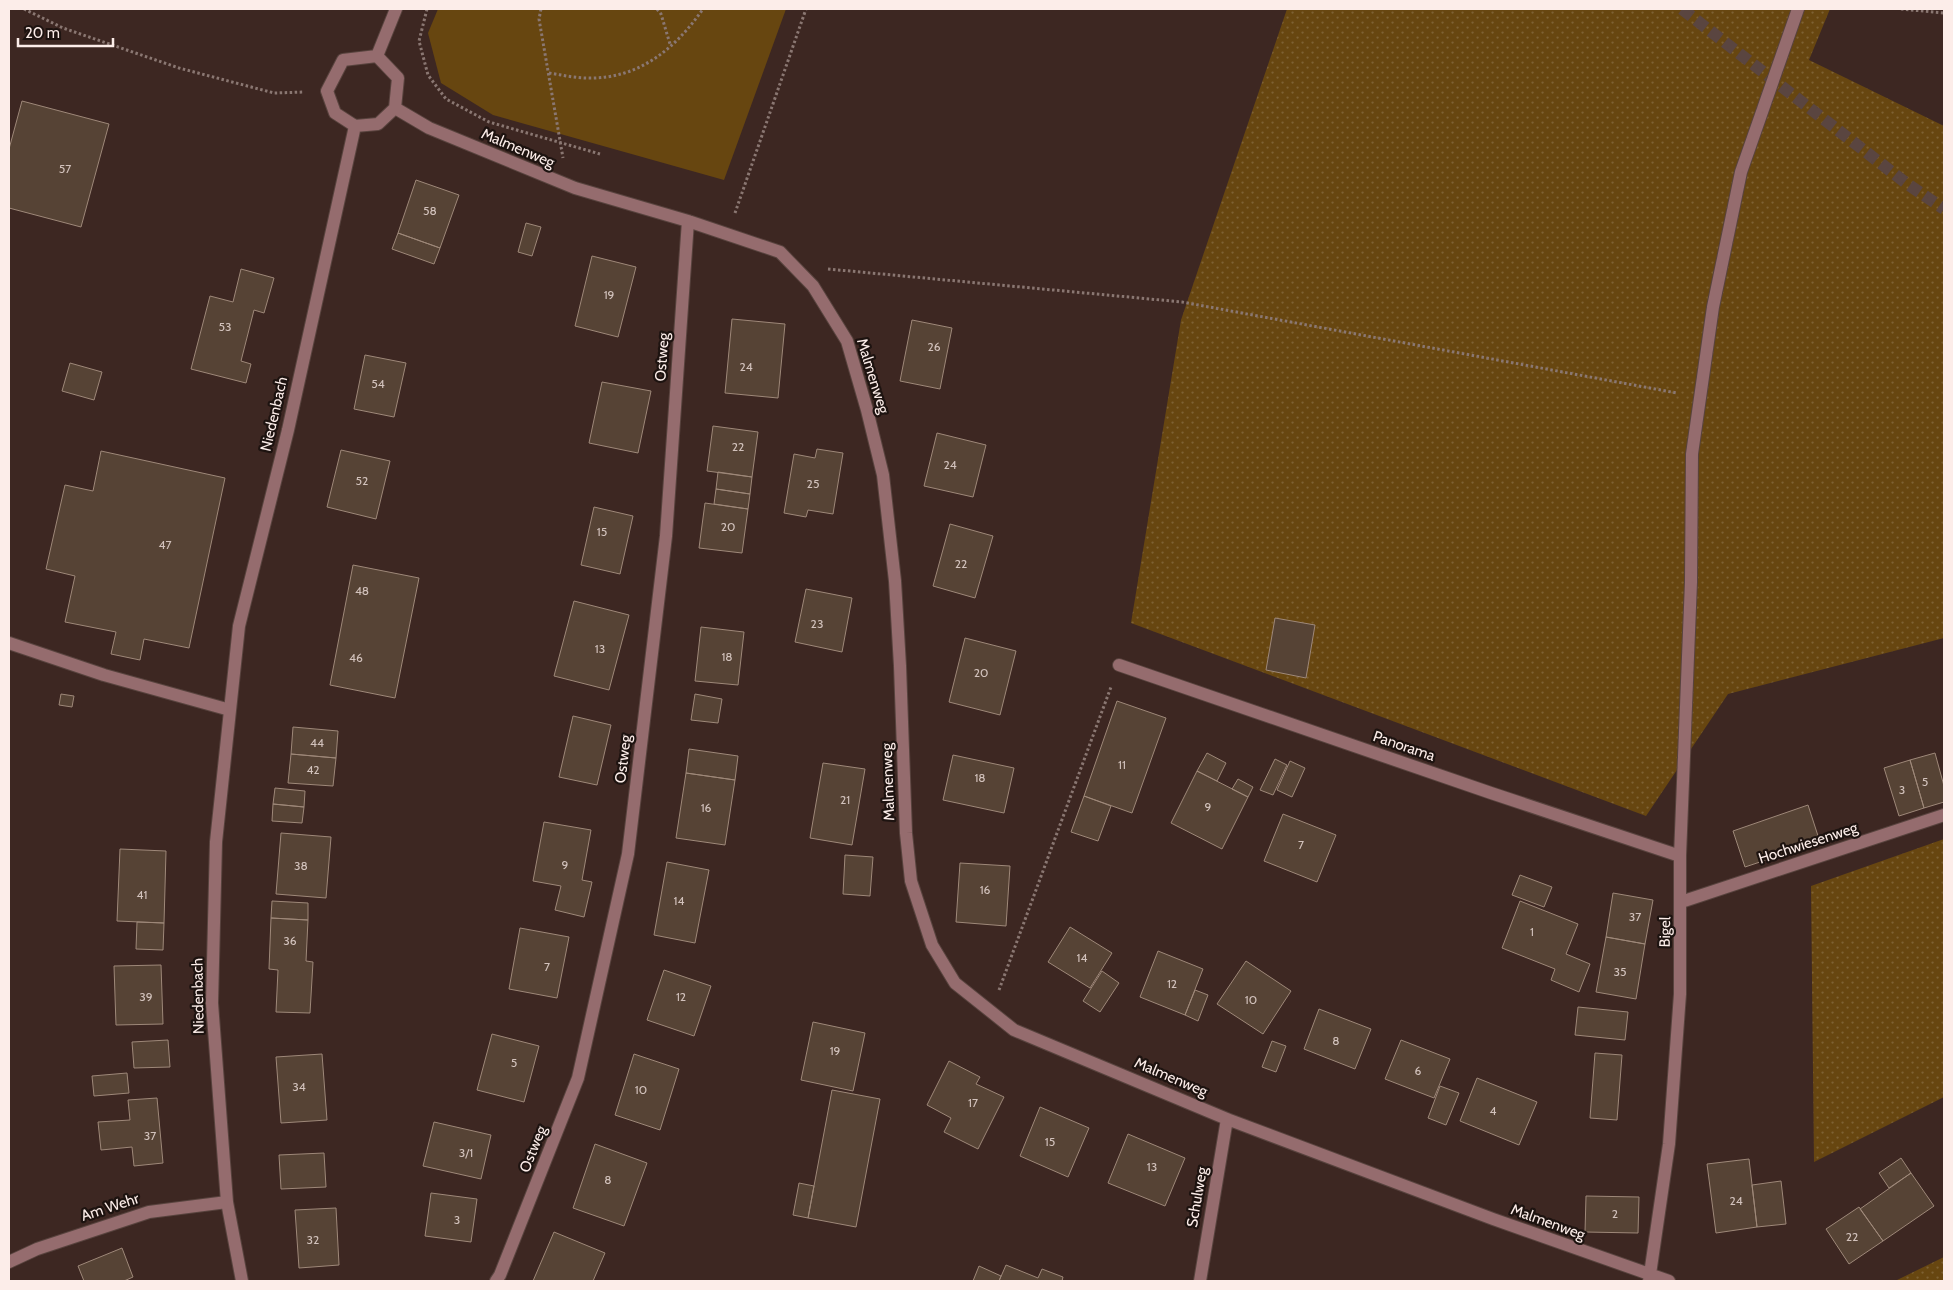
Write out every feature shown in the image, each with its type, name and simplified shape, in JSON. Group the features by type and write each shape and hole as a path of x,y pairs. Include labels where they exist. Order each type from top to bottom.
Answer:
{"street":[{"path":"377,56 396,9"},
{"name":"Bigel","path":"1650,1279 1670,1144 1680,994 1680,856 1691,582 1692,454 1713,307 1741,172 1798,9"},
{"path":"377,56 398,78 395,108 378,124 355,126 335,113 327,90 343,60 377,56"},
{"name":"Malmenweg","path":"395,108 429,128 575,188 688,221 780,252 813,286 847,341 868,410 883,475 895,581 906,833 911,880 932,944 955,983 1014,1030 1227,1119 1650,1279 1669,1281"},
{"name":"Niedenbach","path":"242,1281 227,1202 212,1003 216,842 239,626 288,430 355,126"},
{"name":"Ostweg","path":"496,1281 578,1078 628,854 666,536 688,221"},
{"path":"9,643 104,675 230,710"},
{"name":"Panorama","path":"1119,665 1680,856"},
{"name":"Hochwiesenweg","path":"1681,902 1944,816"},
{"name":"Schulweg","path":"1200,1281 1227,1119"},
{"name":"Am Wehr","path":"9,1262 37,1248 150,1212 227,1202"}],"path":[{"path":"24,9 63,28 179,68 274,93 327,90"},
{"path":"426,9 419,41 428,74 446,99 489,122 600,154"},
{"path":"542,9 539,19 559,142 575,188"},
{"path":"657,9 661,14 671,45"},
{"path":"549,73 588,78 636,70 660,56 702,9"},
{"path":"727,234 806,9"},
{"path":"1901,9 1944,13"},
{"path":"793,266 1182,302 1700,398"},
{"path":"991,1012 1119,665"}],"shaded area":[{"path":"438,9 786,9 724,180 493,115 441,83 428,33"},
{"path":"1287,9 1830,9 1809,60 1944,126 1944,638 1728,694 1646,816 1131,623 1181,320"},
{"path":"1944,839 1944,1097 1814,1162 1811,886"},
{"path":"1944,1257 1944,1281 1895,1281"}],"building":[{"path":"22,101 109,124 81,227 9,208 9,149"},
{"path":"416,180 459,195 440,248 398,233"},
{"path":"526,223 541,227 532,256 518,252"},
{"path":"398,233 440,248 434,264 392,249"},
{"path":"592,256 636,267 618,337 575,326"},
{"path":"241,269 274,278 264,313 254,310 241,361 251,364 246,383 191,369 210,296 233,302"},
{"path":"732,319 785,324 778,398 725,393"},
{"path":"912,320 952,328 940,389 900,381"},
{"path":"365,355 406,363 394,417 354,409"},
{"path":"70,363 102,372 94,400 62,391"},
{"path":"602,382 651,391 638,453 589,443"},
{"path":"713,426 758,432 752,477 707,471"},
{"path":"937,433 986,445 973,497 924,486"},
{"path":"817,449 843,453 833,514 808,510 806,517 784,513 794,454 815,458"},
{"path":"341,450 390,461 376,519 327,507"},
{"path":"101,451 225,478 189,648 144,639 140,660 111,654 116,632 65,622 75,576 46,569 65,485 93,491"},
{"path":"718,472 752,477 750,494 716,489"},
{"path":"716,489 750,494 748,509 714,504"},
{"path":"705,503 748,509 742,553 699,548"},
{"path":"594,507 633,516 620,574 581,565"},
{"path":"950,524 993,536 975,598 933,586"},
{"path":"353,565 419,578 395,698 330,685"},
{"path":"806,589 852,598 842,652 795,642"},
{"path":"574,601 629,615 609,690 554,676"},
{"path":"1275,618 1315,625 1306,678 1266,670"},
{"path":"701,627 744,632 738,685 695,681"},
{"path":"965,638 1016,651 1000,715 949,702"},
{"path":"61,694 74,696 72,707 59,705"},
{"path":"695,694 722,699 718,723 691,720"},
{"path":"1117,701 1166,718 1132,813 1084,796"},
{"path":"573,716 611,725 597,785 559,777"},
{"path":"293,727 338,731 336,758 291,754"},
{"path":"689,749 738,756 735,780 686,773"},
{"path":"1207,753 1226,763 1217,781 1197,771"},
{"path":"1935,753 1944,786 1944,802 1924,808 1910,760"},
{"path":"291,754 336,758 333,786 288,783"},
{"path":"953,755 1014,768 1004,813 943,800"},
{"path":"1275,759 1287,765 1273,795 1260,790"},
{"path":"1910,760 1924,808 1899,816 1884,768"},
{"path":"1290,761 1305,768 1292,797 1277,790"},
{"path":"823,763 865,769 852,845 810,838"},
{"path":"1197,771 1248,797 1222,849 1171,823"},
{"path":"686,773 735,780 725,845 676,838"},
{"path":"1238,779 1253,787 1248,797 1232,789"},
{"path":"275,788 305,791 304,807 273,804"},
{"path":"1084,796 1111,806 1098,841 1071,832"},
{"path":"273,804 304,807 302,823 272,821"},
{"path":"1808,805 1820,842 1745,867 1733,831"},
{"path":"1283,814 1336,835 1317,882 1264,861"},
{"path":"544,822 591,830 582,880 592,882 584,917 555,910 561,886 533,881"},
{"path":"281,833 331,837 326,898 276,894"},
{"path":"120,849 166,851 164,923 117,921"},
{"path":"845,855 873,857 870,896 843,894"},
{"path":"667,862 709,870 695,943 654,935"},
{"path":"960,863 1010,866 1006,926 956,922"},
{"path":"1520,875 1552,887 1544,907 1512,895"},
{"path":"1613,893 1653,900 1645,944 1606,937"},
{"path":"272,901 308,903 308,920 271,918"},
{"path":"1520,901 1578,924 1566,954 1590,964 1579,992 1551,980 1555,969 1502,948"},
{"path":"271,918 308,920 306,961 313,962 310,1013 276,1012 278,970 269,969"},
{"path":"137,922 164,923 163,950 136,949"},
{"path":"1070,927 1112,953 1090,988 1048,962"},
{"path":"520,928 569,937 557,998 509,989"},
{"path":"1606,937 1645,944 1636,999 1596,992"},
{"path":"1158,951 1203,969 1185,1015 1140,997"},
{"path":"1246,961 1291,991 1263,1034 1217,1004"},
{"path":"161,965 163,1024 116,1025 114,966"},
{"path":"664,970 711,986 694,1036 647,1020"},
{"path":"1102,971 1119,983 1100,1012 1083,1001"},
{"path":"1195,990 1208,995 1198,1021 1185,1015"},
{"path":"1578,1007 1628,1012 1625,1040 1575,1035"},
{"path":"1319,1009 1371,1029 1355,1069 1304,1049"},
{"path":"813,1022 865,1033 853,1091 801,1080"},
{"path":"492,1034 539,1046 524,1102 477,1090"},
{"path":"168,1040 170,1067 134,1068 132,1042"},
{"path":"1401,1040 1450,1059 1434,1098 1385,1079"},
{"path":"1272,1041 1286,1046 1276,1072 1262,1067"},
{"path":"1595,1053 1622,1055 1617,1120 1590,1118"},
{"path":"322,1054 327,1120 281,1123 276,1057"},
{"path":"634,1054 679,1069 660,1130 615,1115"},
{"path":"949,1061 980,1077 976,1084 1004,1097 978,1149 944,1132 951,1118 927,1105"},
{"path":"127,1073 129,1093 94,1096 92,1076"},
{"path":"1477,1078 1537,1102 1519,1145 1460,1121"},
{"path":"1440,1086 1459,1093 1446,1125 1428,1118"},
{"path":"832,1090 880,1099 856,1227 808,1218"},
{"path":"157,1098 163,1163 134,1166 132,1147 101,1150 98,1122 130,1120 128,1100"},
{"path":"1040,1107 1089,1128 1068,1177 1020,1156"},
{"path":"434,1122 491,1135 481,1179 423,1166"},
{"path":"1128,1134 1185,1158 1165,1206 1108,1183"},
{"path":"595,1144 647,1163 624,1226 573,1208"},
{"path":"324,1153 326,1187 281,1189 279,1155"},
{"path":"1901,1158 1911,1173 1889,1188 1879,1173"},
{"path":"1749,1159 1757,1227 1716,1233 1707,1164"},
{"path":"1911,1173 1934,1206 1883,1241 1860,1209"},
{"path":"1781,1181 1786,1224 1757,1227 1752,1185"},
{"path":"799,1183 814,1186 808,1218 793,1215"},
{"path":"431,1193 477,1199 471,1242 425,1236"},
{"path":"1586,1196 1639,1197 1638,1233 1585,1232"},
{"path":"1859,1207 1883,1241 1849,1264 1826,1229"},
{"path":"336,1208 339,1265 299,1268 295,1210"},
{"path":"554,1232 605,1253 593,1281 533,1281"},
{"path":"122,1248 133,1277 124,1281 84,1281 78,1266"},
{"path":"1006,1265 1038,1278 1042,1269 1063,1277 1062,1281 999,1281"},
{"path":"979,1266 1001,1276 999,1281 973,1281"}],"tunnel":[{"path":"1682,9 1906,183 1944,209"}]}
